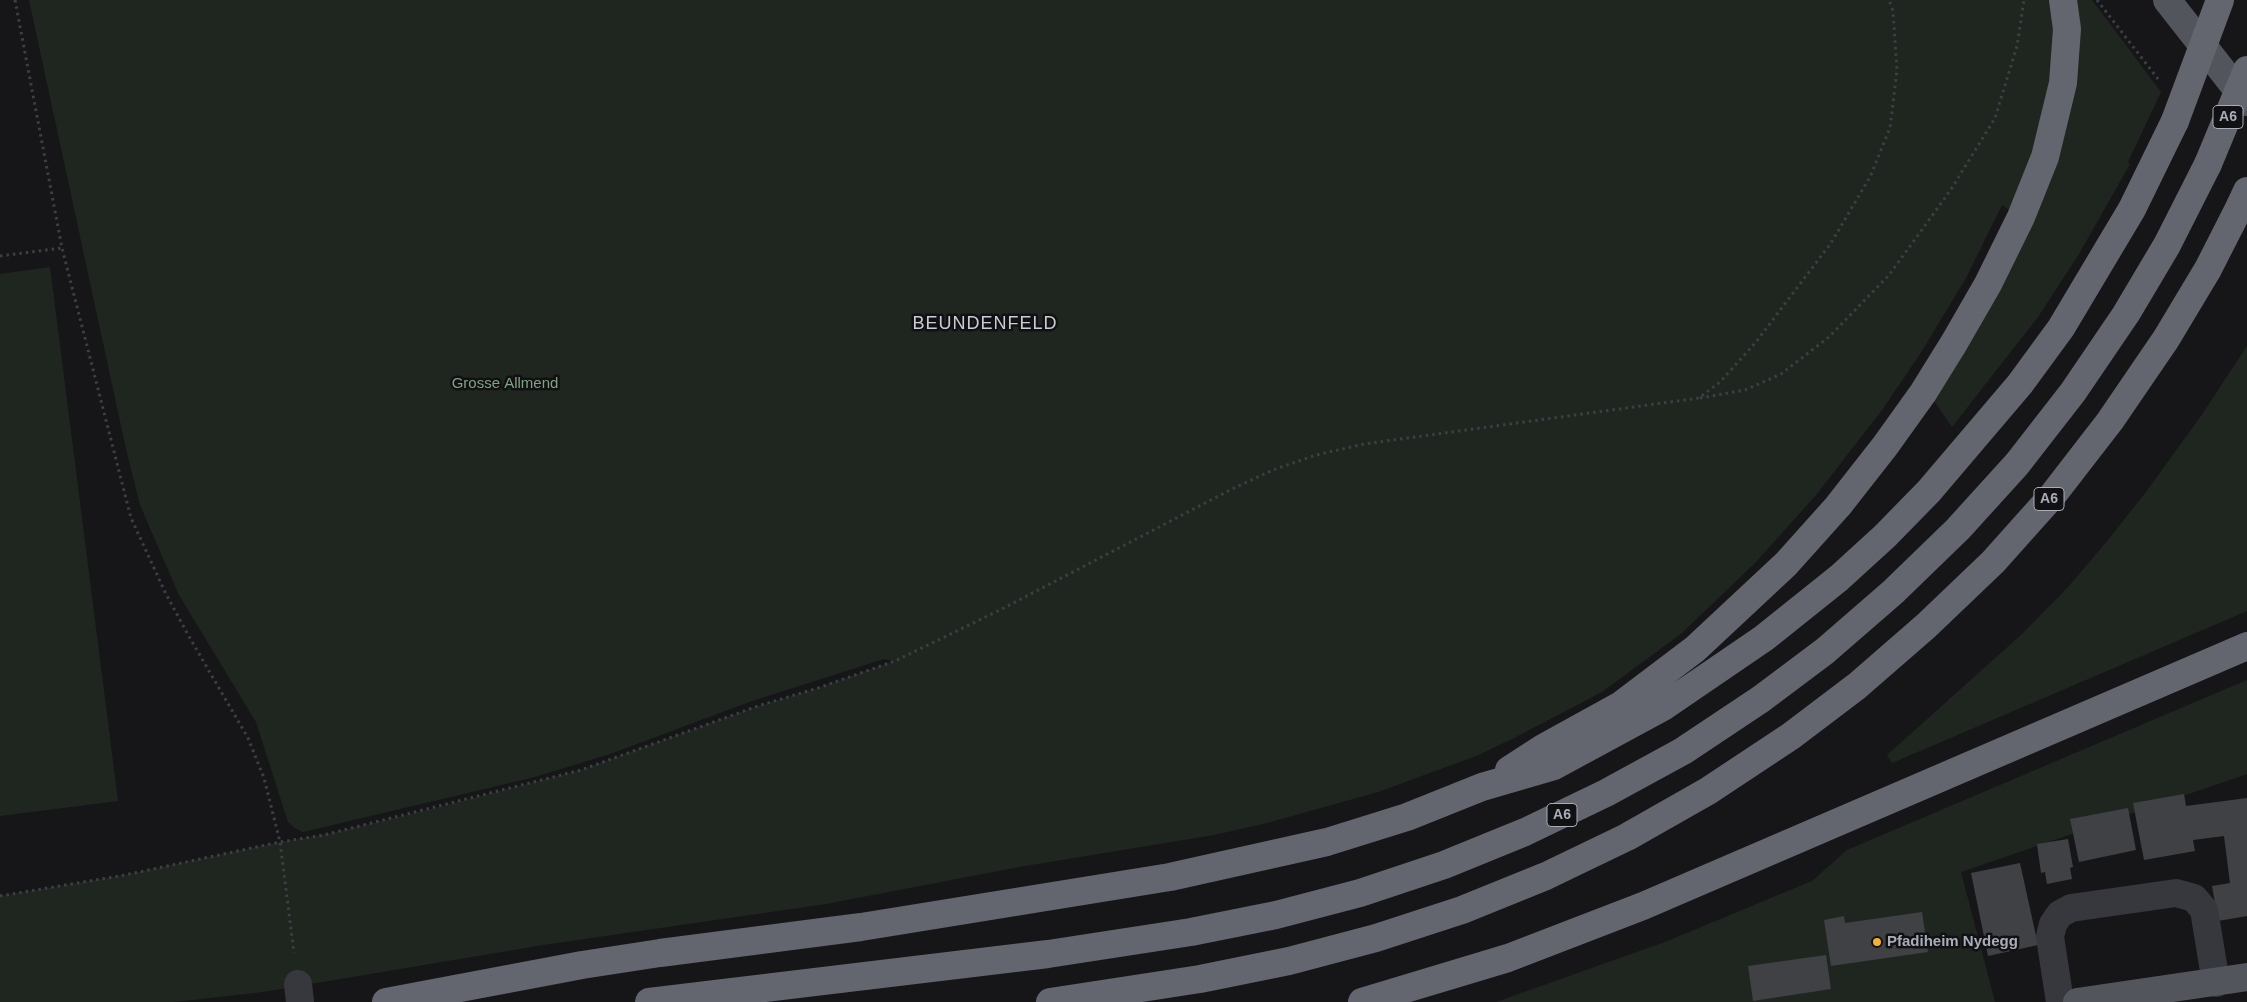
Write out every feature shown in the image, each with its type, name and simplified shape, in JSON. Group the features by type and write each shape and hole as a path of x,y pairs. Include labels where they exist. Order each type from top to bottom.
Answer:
{"highway":[{"path":"1482,787 1543,748 1621,705 1695,649 1737,612 1786,564 1838,506 1885,446 1923,393 1954,343 1988,284 2021,217 2044,157 2063,82 2067,30 2063,0"},
{"path":"386,1002 582,965 660,953 861,928 1170,877 1327,842 1407,817 1482,787 1554,766 1663,707 1764,638 1839,578 1885,536 1975,439 2020,384 2061,328 2132,209 2175,121 2220,0"},
{"name":"A6","path":"649,1002 1048,954 1191,932 1276,915 1360,893 1444,865 1525,832 1606,793 1683,751 1761,699 1825,651 1893,592 1958,529 2017,464 2073,392 2126,314 2167,244 2208,164 2247,70"},
{"name":"A6","path":"1050,1002 1200,979 1289,961 1376,938 1462,910 1546,876 1627,837 1708,791 1791,736 1857,686 1926,626 1993,562 2052,496 2110,421 2166,339 2208,268 2244,199"},
{"path":"1362,1002 1508,958 1643,906 2247,646"}],"main road":[{"path":"2167,0 2247,102"},
{"path":"2077,1002 2247,977"}],"lane":[{"path":"2060,1002 2050,937 2053,924 2060,914 2071,908 2176,893 2194,898 2204,910 2216,982"}],"path":[{"path":"15,0 62,248 131,518 182,625 248,738 264,778 280,842 299,993"},
{"path":"1699,398 1720,382 1756,342 1831,243 1870,176 1890,128 1897,70 1893,11 1889,0"},
{"path":"0,896 125,875 280,842 342,831 581,770 758,706 818,688 894,661 1000,610 1232,489 1273,470 1316,455 1364,444 1745,390 1781,374 1829,337 1889,275 1950,191 1995,118 2017,46 2024,0"},
{"path":"0,256 62,248"}],"green space":[{"name":"Grosse Allmend","path":"29,0 2092,0 2161,92 2128,162 2130,164 2079,254 2038,317 1952,427 1932,398 2030,223 2002,205 1966,278 1920,354 1882,410 1816,495 1755,563 1682,633 1602,692 1476,756 1378,792 1267,823 1214,835 1019,867 826,904 543,945 263,992 174,1002 0,1002 0,896 125,875 280,842 324,835 581,770 758,706 818,688 894,661 884,659 749,702 613,753 535,777 303,832 295,828 288,822 256,722 179,595 140,505 126,449"},
{"path":"50,267 118,801 0,816 0,274"},
{"path":"2247,346 2247,611 1892,763 1887,755 2022,634 2069,586 2146,492 2201,416"},
{"path":"2247,680 2247,774 1961,872 1995,1002 1496,1002 1665,942 1812,881 1847,850"}],"building":[{"path":"2184,794 2186,806 2247,798 2247,916 2218,921 2212,886 2230,883 2224,836 2193,840 2195,851 2144,860 2133,803"},
{"path":"2128,808 2136,850 2079,862 2070,819"},
{"path":"2068,839 2073,867 2070,868 2072,879 2047,884 2045,872 2041,873 2037,844"},
{"path":"2020,863 2038,945 1988,956 1971,873"},
{"name":"Pfadiheim Nydegg","path":"1922,912 1928,952 1831,966 1824,920 1844,916 1845,923"},
{"path":"1826,955 1831,989 1753,1001 1748,966"}],"place":[{"name":"Pfadiheim Nydegg","path":"1877,942"}],"district":[{"name":"BEUNDENFELD","path":"985,324"}]}
